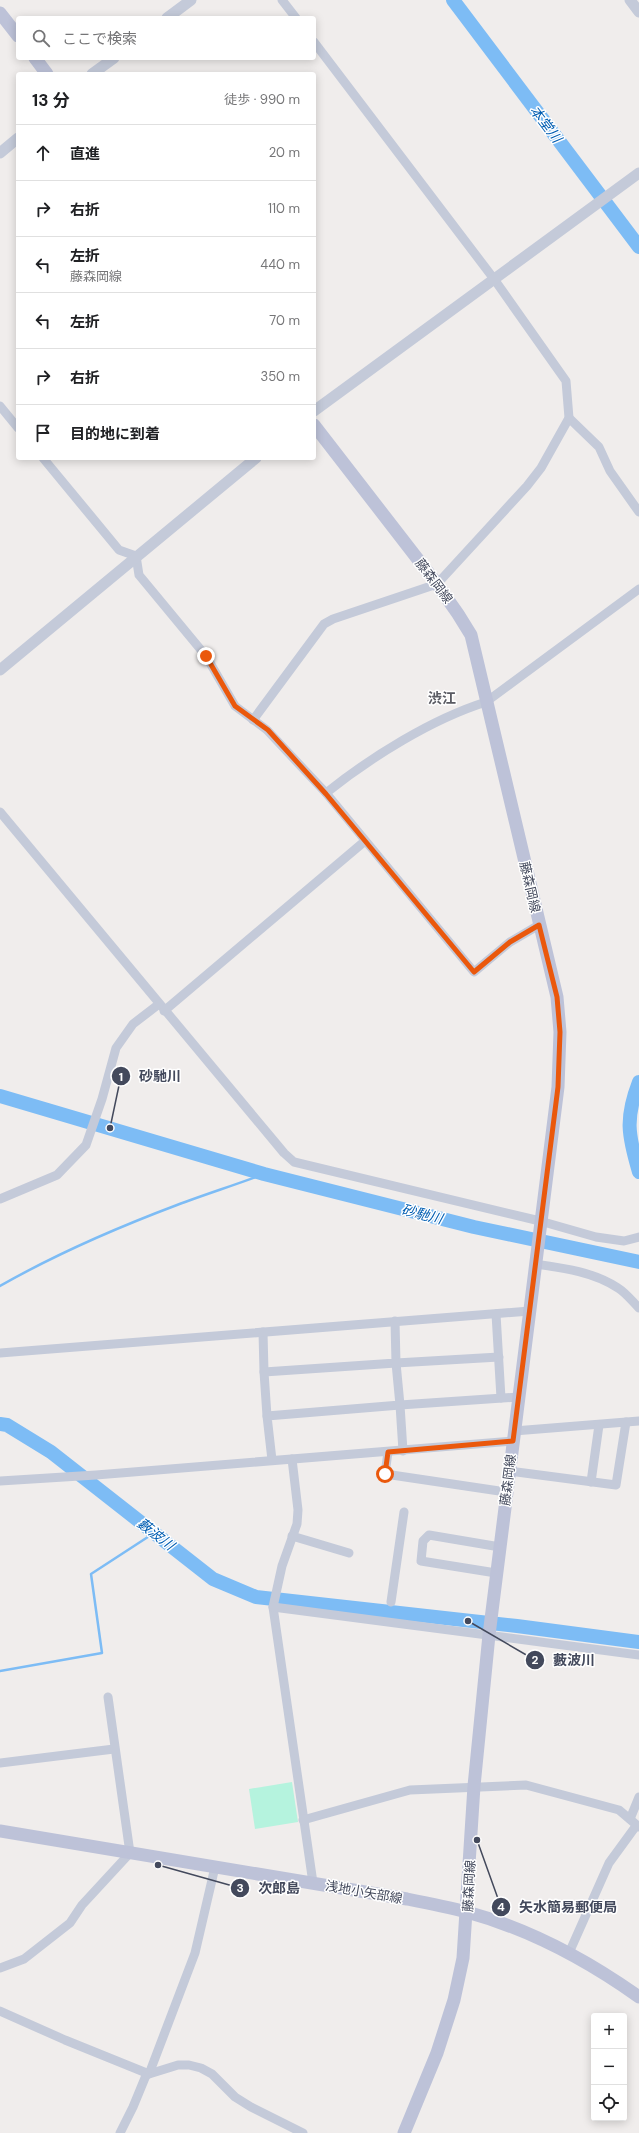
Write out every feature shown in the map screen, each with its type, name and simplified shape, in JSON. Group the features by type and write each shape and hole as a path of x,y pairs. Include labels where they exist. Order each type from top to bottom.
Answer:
{"main road":[{"path":"0,13 16,33"},
{"path":"36,60 46,72"},
{"name":"藤森岡線","path":"316,428 436,584 471,635 557,997 560,1032 558,1087 489,1636 474,1786 463,1958 454,2000 437,2053 404,2133"},
{"name":"浅地小矢部線","path":"0,1831 407,1899 467,1912 512,1928 569,1953 639,1997"}],"street":[{"path":"170,16 191,0"},
{"path":"282,0 294,16"},
{"path":"630,0 639,12"},
{"path":"253,720 324,624 436,584 527,486 541,468 569,418 567,386 564,378 494,279 316,45"},
{"path":"95,72 111,60"},
{"path":"0,153 16,140"},
{"path":"316,410 639,173"},
{"path":"0,406 16,426"},
{"path":"569,418 599,447 610,472 639,512"},
{"path":"45,460 119,550 136,556"},
{"path":"0,670 254,460"},
{"path":"136,556 139,575 206,656 235,706 268,730 326,794 474,972 510,942 539,925"},
{"path":"326,794 354,771 394,746 461,711 486,702 639,589"},
{"path":"0,812 161,1007 284,1153 294,1162 540,1221 596,1237 624,1241 639,1237"},
{"path":"0,1199 57,1176 86,1145 102,1099 116,1048 133,1024 161,1007 365,841"},
{"path":"535,1264 596,1277 619,1289 639,1308"},
{"path":"0,1353 530,1311"},
{"path":"496,1314 501,1398"},
{"path":"395,1321 396,1363 403,1451"},
{"path":"264,1332 264,1372 272,1460"},
{"path":"264,1372 499,1357"},
{"path":"267,1416 518,1397"},
{"path":"0,1481 96,1476 272,1460 403,1451 639,1421"},
{"path":"509,1471 616,1485 626,1422"},
{"path":"591,1482 599,1425"},
{"path":"388,1452 385,1474 506,1492"},
{"path":"292,1459 298,1510 297,1524 276,1587 273,1607 313,1883"},
{"path":"391,1602 404,1512"},
{"path":"496,1573 421,1561 423,1541 429,1535 500,1547"},
{"path":"292,1536 349,1552"},
{"path":"273,1607 639,1655"},
{"path":"0,1968 24,1959 70,1923 82,1905 130,1853 114,1749 108,1697"},
{"path":"0,1762 114,1749"},
{"path":"303,1820 410,1790 474,1786 526,1785 619,1810 635,1824"},
{"path":"569,1953 609,1863 635,1824 639,1797"},
{"path":"120,2133 148,2073 195,1953 215,1867"},
{"path":"0,2011 65,2040 148,2073 178,2065 189,2064 201,2068 212,2074 236,2097 251,2108 303,2133"}],"green space":[{"path":"292,1782 298,1822 255,1829 249,1789"}],"waterway":[{"name":"本堂川","path":"453,0 639,247"},
{"path":"639,1082 630,1117 630,1137 639,1172"},
{"name":"砂馳川","path":"0,1096 264,1174 474,1227 639,1262"},
{"path":"0,1286 65,1252 109,1232 177,1205 264,1174"},
{"name":"藪波川","path":"0,1424 7,1425 51,1452 213,1579 256,1597 517,1626 639,1642"},
{"path":"0,1671 102,1653 91,1574 154,1533"}],"place":[{"name":"砂馳川","path":"110,1128"},
{"name":"藪波川","path":"468,1621"},
{"name":"矢水簡易郵便局","path":"477,1840"},
{"name":"次郎島","path":"158,1865"}],"district":[{"name":"渋江","path":"442,698"}],"route":[{"path":"206,656 217,672 235,706 268,730 326,794 474,972 510,942 539,925 557,997 560,1032 558,1087 513,1441 388,1452 385,1474"}]}
